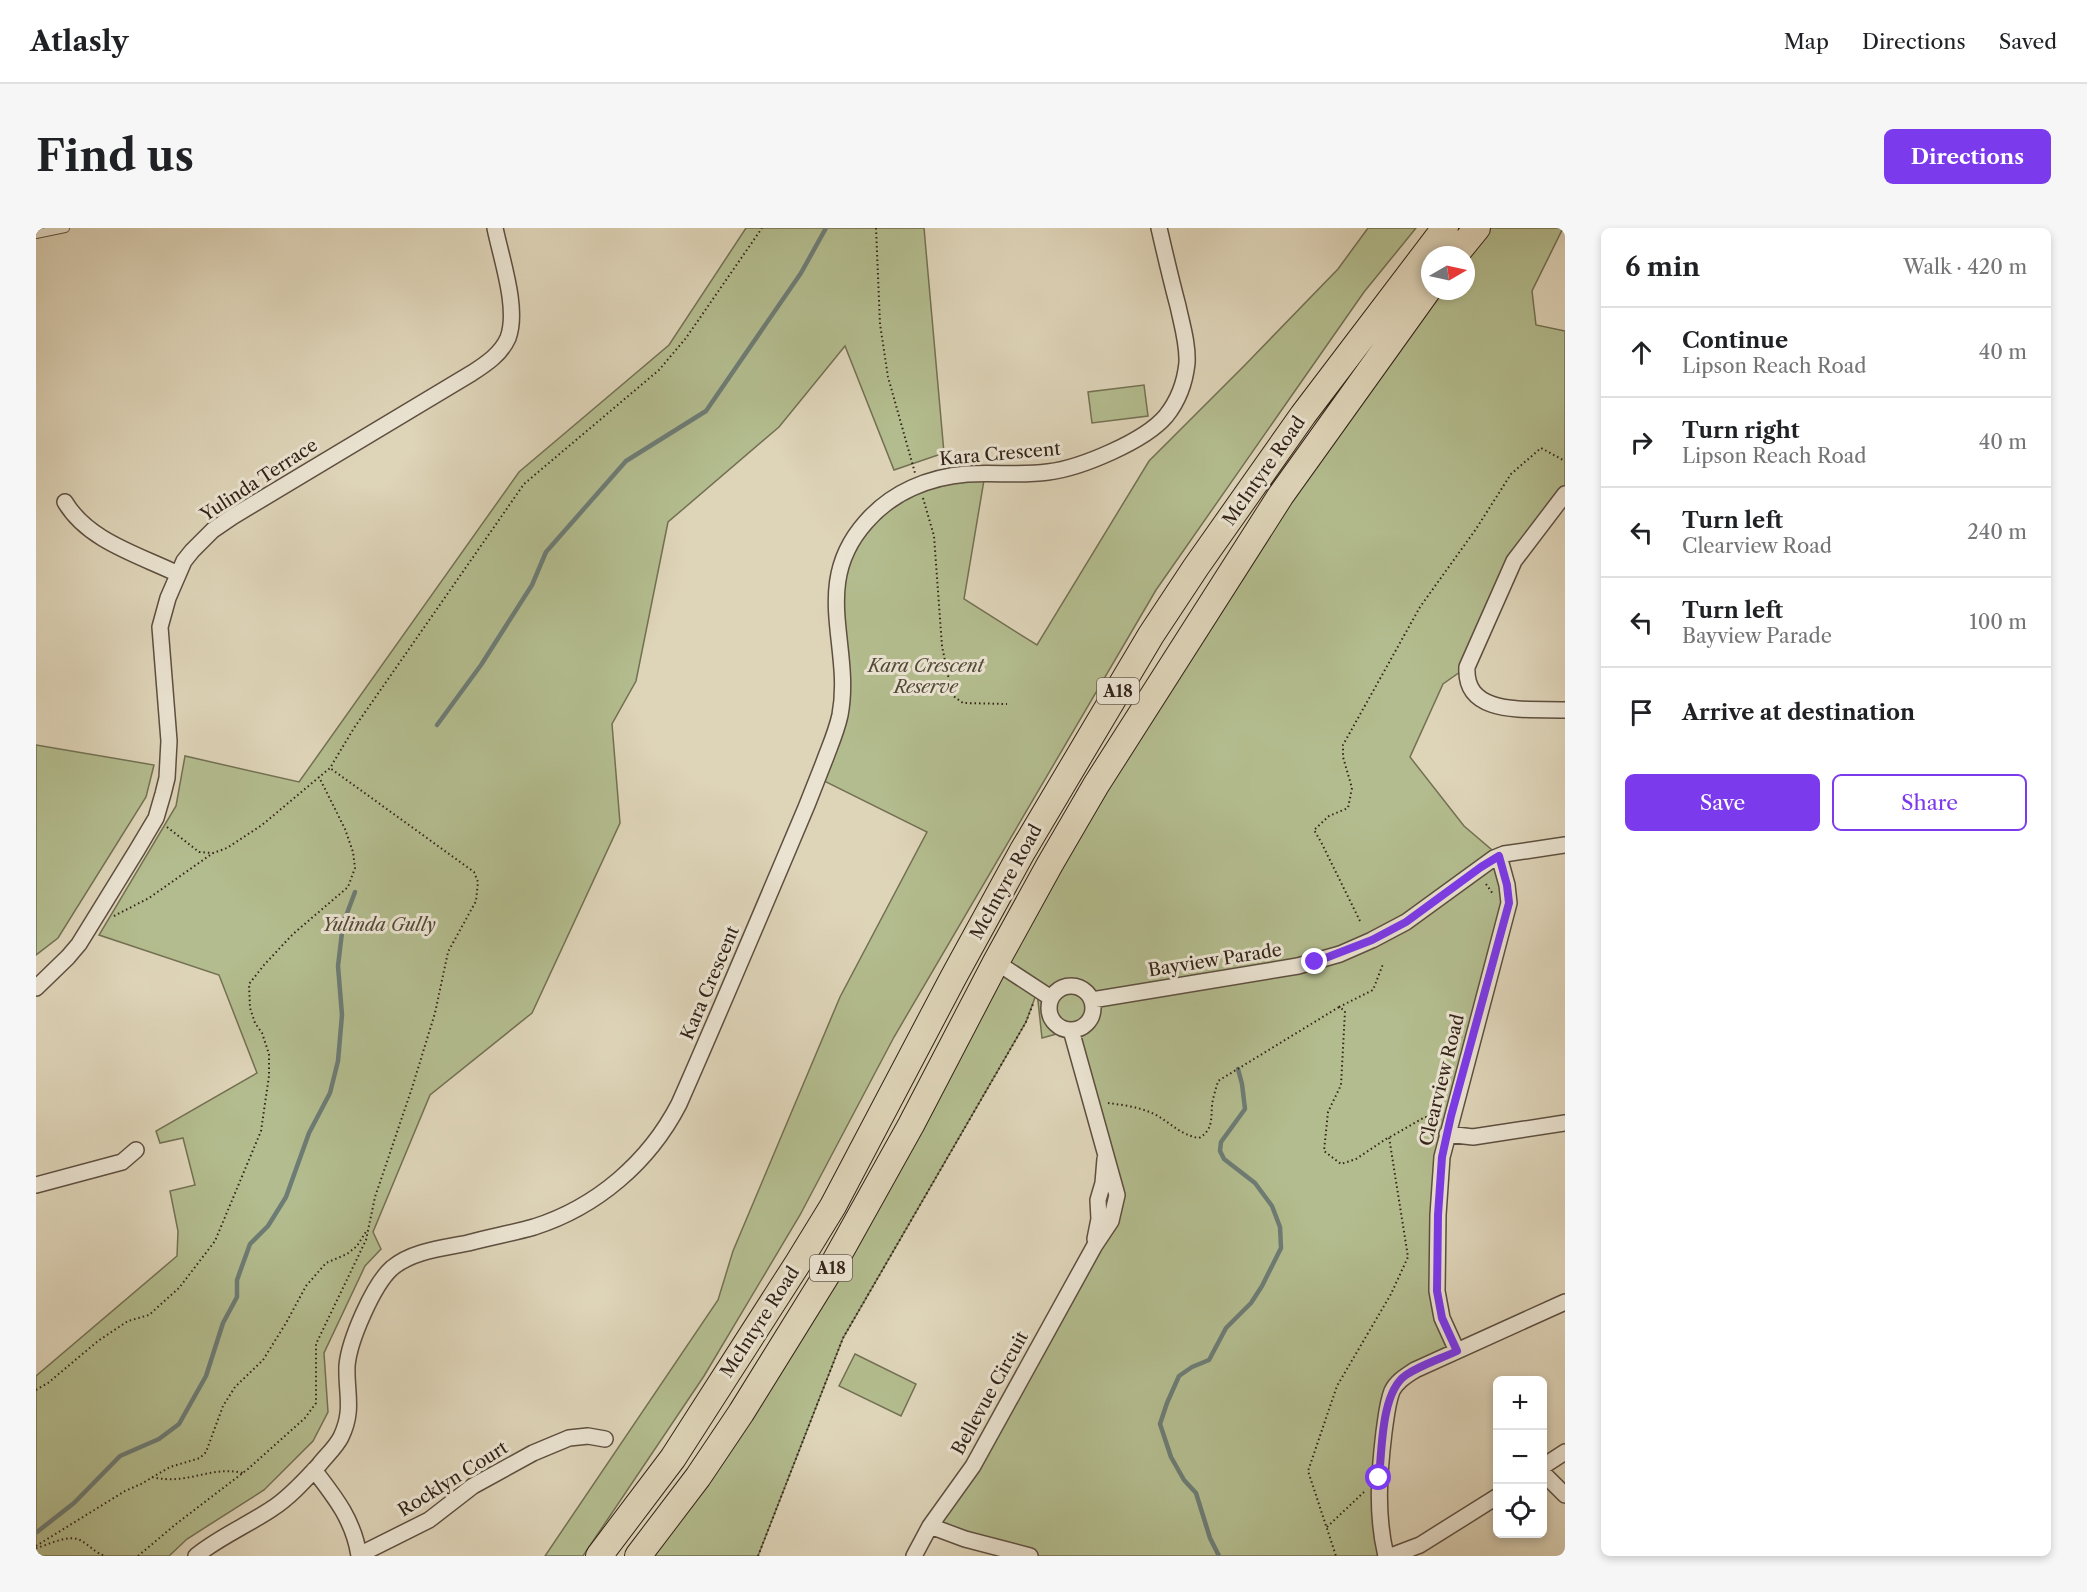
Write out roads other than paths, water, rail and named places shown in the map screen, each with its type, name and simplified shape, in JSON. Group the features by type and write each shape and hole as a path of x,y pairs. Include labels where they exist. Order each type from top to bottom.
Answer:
{"main road":[{"name":"McIntyre Road","path":"599,1556 673,1458 798,1263 849,1176 985,918 1151,635 1196,567 1303,416 1445,228"},
{"path":"1462,246 1477,228"},
{"name":"McIntyre Road","path":"638,1556 698,1477 741,1413 834,1263 906,1135 996,962 1096,785 1281,495 1421,300"},
{"path":"953,978 996,962 985,918"}],"street":[{"name":"Yulinda Terrace","path":"36,988 79,944 156,818 167,778 169,741 160,627 178,574 192,551 213,530 232,517 494,358 508,338 511,314 495,228"},
{"name":"Kara Crescent","path":"196,1556 274,1507 314,1470 339,1441 350,1408 347,1369 351,1344 373,1294 391,1270 407,1258 518,1231 566,1214 594,1198 626,1174 664,1132 680,1104 761,915 837,726 842,691 835,597 842,563 848,549 865,522 890,500 927,481 967,474 1031,474 1080,465 1147,432 1164,418 1173,406 1185,374 1187,348 1159,228"},
{"path":"1565,494 1514,561 1467,667 1466,679 1470,689 1479,699 1487,703 1507,707 1565,710"},
{"path":"64,502 77,519 105,539 178,574"},
{"name":"Bayview Parade","path":"1092,1000 1298,966 1340,954 1406,922 1499,856 1565,845"},
{"name":"Clearview Road","path":"1457,1351 1442,1318 1437,1291 1438,1215 1442,1157 1509,903 1499,856"},
{"path":"996,962 1045,994 1069,985 1086,991 1092,1000 1094,1009 1092,1017 1084,1027 1077,1030 1064,1030 1050,1018 1045,994"},
{"name":"Bellevue Circuit","path":"914,1556 930,1526 973,1466 1095,1245 1111,1221 1118,1195 1071,1030"},
{"path":"1447,1134 1473,1137 1565,1123"},
{"path":"36,1185 122,1162 136,1150"},
{"path":"1386,1556 1379,1521 1379,1478 1387,1412 1393,1390 1405,1376 1565,1302"},
{"name":"Rocklyn Court","path":"359,1556 429,1520 473,1485 533,1453 569,1438 588,1436 605,1439"},
{"path":"1547,1464 1565,1452"},
{"path":"314,1470 346,1513 354,1530 359,1556"},
{"path":"1547,1477 1565,1495"},
{"path":"1391,1556 1420,1545 1493,1499"},
{"path":"930,1526 965,1539 1030,1556"}],"lane":[{"path":"36,234 65,228"}],"waterway":[{"path":"437,725 481,665 532,585 546,552 626,461 706,411 801,273 826,228"},
{"path":"37,1532 74,1503 120,1456 159,1439 179,1424 206,1376 223,1323 237,1297 237,1280 250,1244 268,1226 286,1197 309,1133 330,1093 338,1061 342,1015 338,966 343,924 355,892"},
{"path":"1219,1556 1210,1538 1196,1493 1184,1480 1171,1457 1160,1424 1179,1376 1192,1367 1209,1360 1226,1328 1251,1303 1262,1286 1281,1248 1280,1227 1272,1206 1255,1183 1224,1159 1220,1151 1221,1142 1245,1109 1238,1069"}],"park label":[{"name":"Kara Crescent Reserve","path":"926,676"},
{"name":"Yulinda Gully","path":"379,925"}]}
